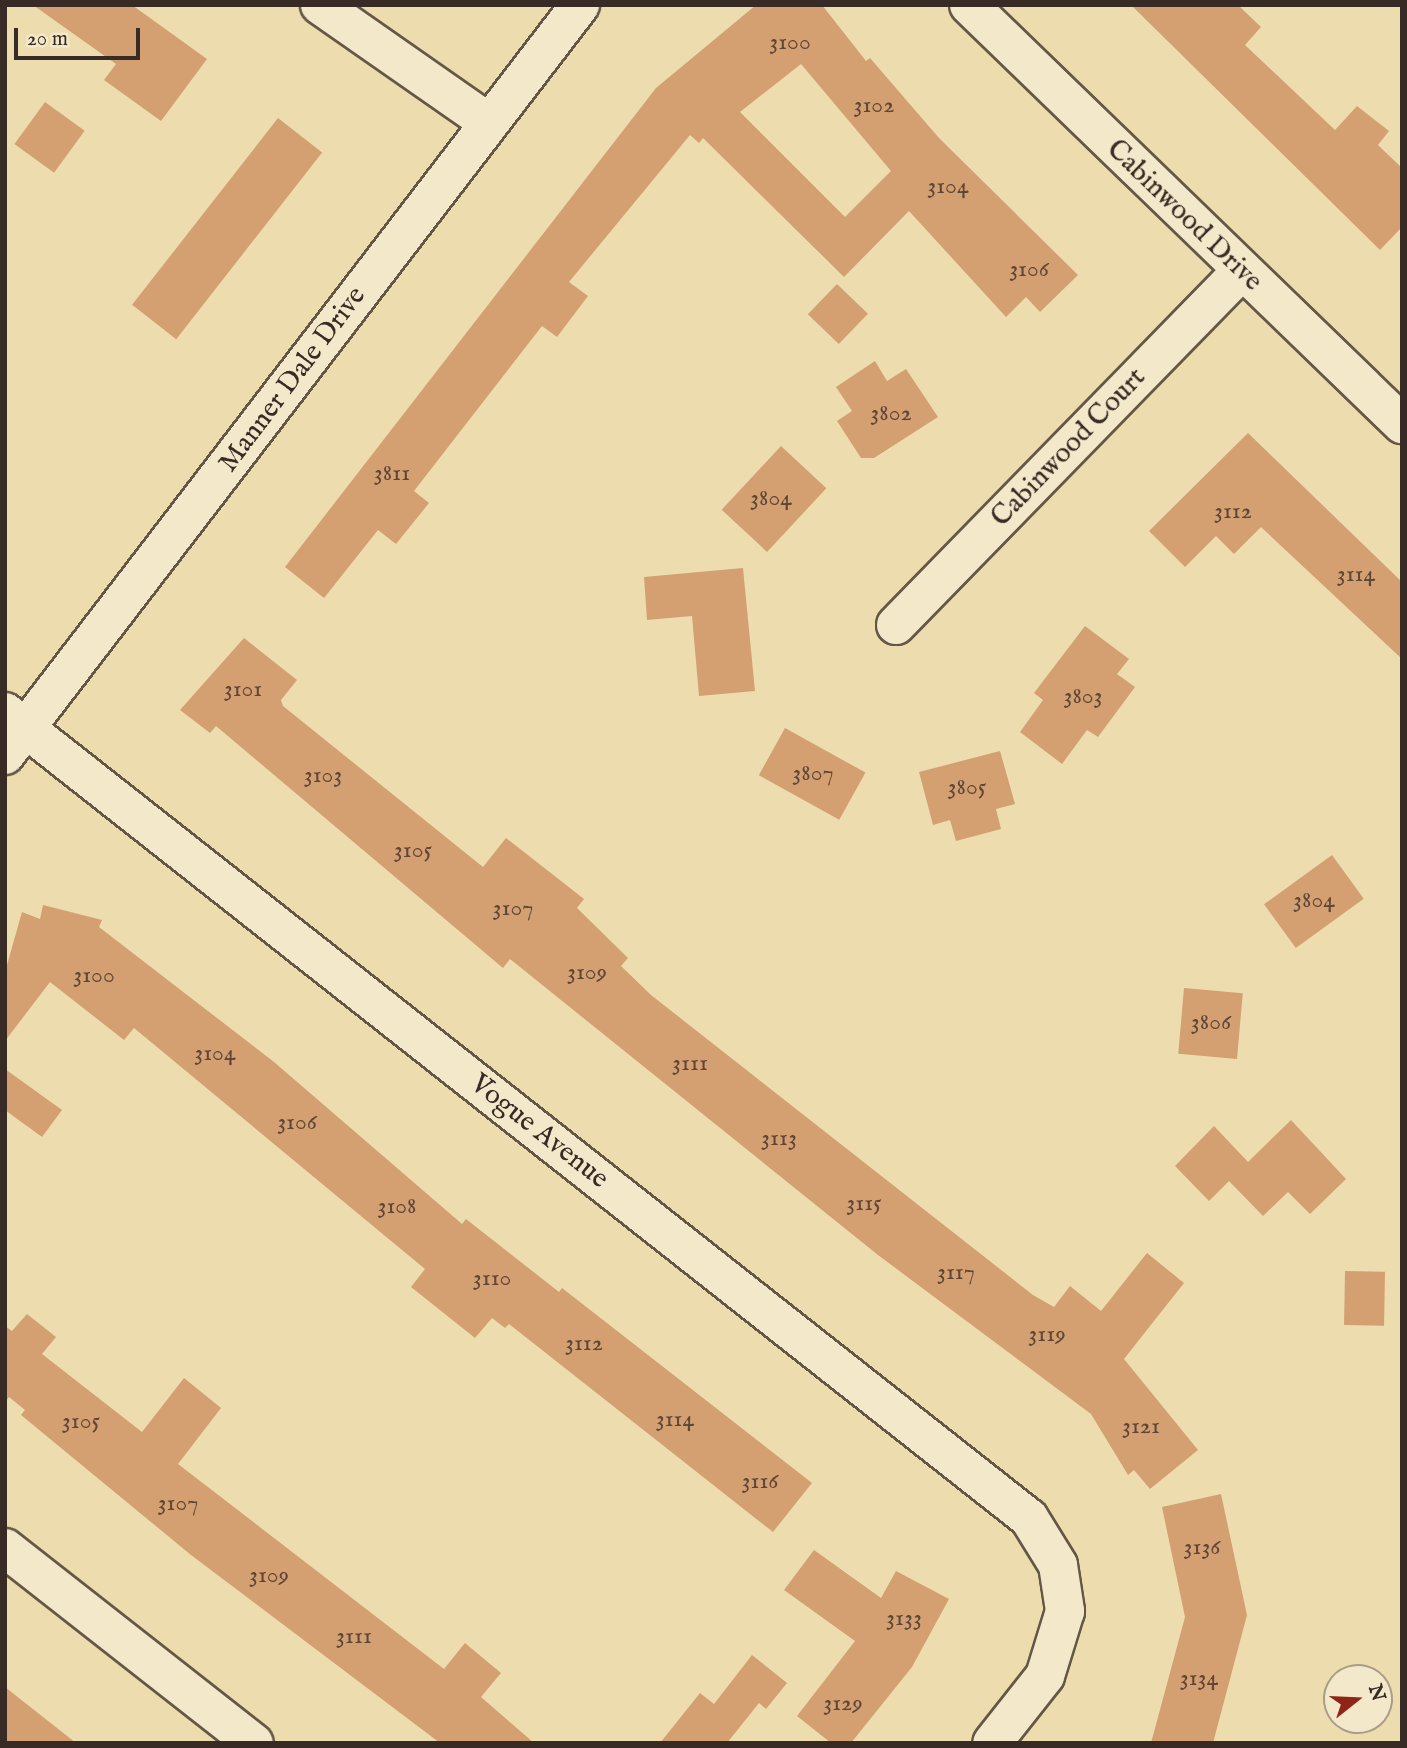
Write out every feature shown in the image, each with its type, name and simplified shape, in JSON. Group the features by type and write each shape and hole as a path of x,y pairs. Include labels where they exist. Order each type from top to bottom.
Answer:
{"street":[{"path":"320,5 489,123"},
{"name":"Manner Dale Drive","path":"12,731 580,5"},
{"name":"Cabinwood Drive","path":"970,5 1402,424"},
{"name":"Cabinwood Court","path":"896,625 1242,270"},
{"name":"Vogue Avenue","path":"12,731 1029,1518 1058,1565 1065,1611 1059,1645 1045,1676 992,1743"},
{"path":"5,1548 254,1743"}],"building":[{"path":"33,5 132,5 207,59 161,121 104,80 116,64"},
{"path":"756,5 822,5 866,61 870,58 939,138 1078,275 1040,312 1026,297 1006,317 909,211 844,277 703,138 699,143 690,135 569,282 588,296 557,337 542,326 414,491 429,503 396,544 378,530 324,598 285,567 656,88","holes":["801,64 891,171 845,217 740,112"]},
{"path":"1131,5 1238,5 1261,27 1245,45 1335,130 1357,106 1389,131 1378,145 1402,168 1402,227 1380,250"},
{"path":"45,102 85,131 54,173 14,144"},
{"path":"278,118 322,152 176,339 132,305"},
{"path":"837,284 868,314 839,344 808,314"},
{"path":"875,361 887,381 906,369 938,417 874,458 861,458 837,421 852,411 836,387"},
{"path":"1248,433 1402,582 1402,659 1261,527 1234,554 1216,536 1185,567 1149,531"},
{"path":"781,446 826,488 767,552 722,510"},
{"path":"743,568 755,691 699,696 692,616 647,620 644,577"},
{"path":"1085,626 1129,659 1117,674 1135,687 1098,737 1087,730 1062,764 1020,732 1043,700 1034,693"},
{"path":"244,638 297,680 281,700 283,706 483,867 506,838 584,899 577,908 628,958 621,966 651,995 1033,1295 1054,1307 1070,1286 1101,1311 1147,1253 1184,1283 1124,1359 1198,1450 1150,1489 1134,1470 1128,1475 1091,1414 878,1255 510,959 503,968 216,726 210,733 180,710"},
{"path":"785,728 865,773 839,820 759,775"},
{"path":"1000,751 1015,804 996,809 1001,829 956,841 950,820 933,825 919,772"},
{"path":"1332,855 1364,899 1296,948 1264,904"},
{"path":"43,905 102,920 99,927 274,1062 462,1224 466,1219 559,1292 562,1288 812,1483 773,1532 509,1324 505,1328 492,1318 475,1338 411,1287 425,1269 134,1028 124,1040 50,982 5,1041 5,972 22,912 40,919"},
{"path":"1184,988 1243,993 1237,1059 1178,1054"},
{"path":"5,1069 62,1110 42,1137 5,1110"},
{"path":"1291,1120 1346,1179 1310,1214 1288,1192 1263,1216 1229,1181 1209,1201 1175,1166 1214,1126 1248,1162"},
{"path":"1345,1271 1385,1272 1384,1326 1344,1325"},
{"path":"27,1314 56,1337 42,1354 142,1432 184,1378 221,1408 178,1464 444,1669 465,1643 501,1673 481,1697 534,1743 440,1743 191,1555 21,1415 25,1410 9,1397 5,1402 5,1326 12,1331"},
{"path":"1221,1494 1247,1615 1213,1743 1151,1743 1185,1617 1162,1507"},
{"path":"814,1550 881,1598 896,1571 949,1599 912,1667 851,1743 831,1743 797,1716 855,1641 784,1590"},
{"path":"752,1655 787,1683 766,1709 759,1703 727,1743 660,1743 700,1693 714,1704"},
{"path":"5,1687 76,1743 5,1743"}]}
